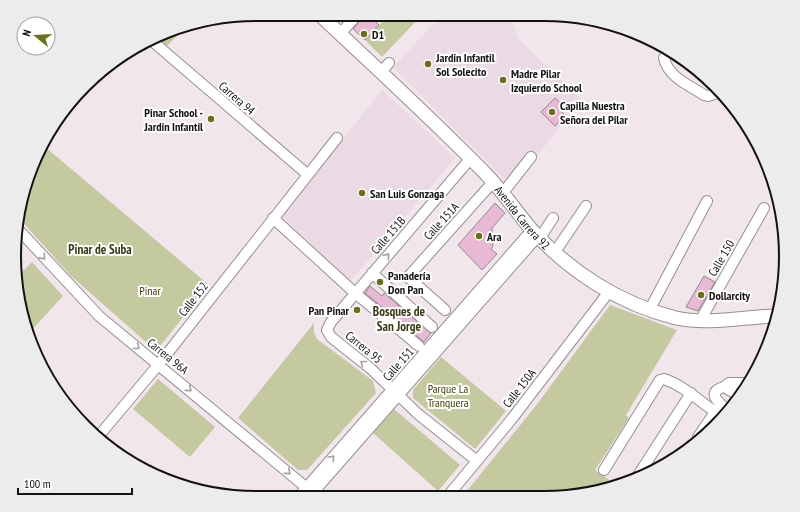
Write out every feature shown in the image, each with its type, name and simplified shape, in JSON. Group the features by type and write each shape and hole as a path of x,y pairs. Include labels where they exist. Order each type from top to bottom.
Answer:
{"main road":[{"name":"Avenida Carrera 92","path":"326,21 340,34 385,68 493,182 536,234 573,268 608,293 675,317 700,321 771,316"}],"street":[{"path":"340,34 352,21"},
{"name":"Carrera 94","path":"155,44 307,174"},
{"path":"666,55 664,58 666,67 671,73 704,95 708,96 714,94"},
{"name":"Calle 152","path":"101,433 159,364 307,174 337,138"},
{"path":"502,194 531,158"},
{"name":"Calle 151B","path":"327,330 330,322 470,159"},
{"name":"Calle 151A","path":"445,310 408,276 493,182"},
{"path":"650,309 706,201"},
{"path":"556,252 586,206"},
{"name":"Calle 150","path":"700,321 764,208"},
{"path":"273,218 355,293 419,346"},
{"name":"Calle 151","path":"311,491 395,392 536,234 553,218"},
{"name":"Carrera 96A","path":"22,234 91,308 309,491"},
{"path":"372,273 432,327"},
{"name":"Calle 150A","path":"452,491 608,293"},
{"name":"Carrera 95","path":"327,330 331,337 395,392 429,424 477,461"},
{"path":"604,470 660,380 669,380 691,393 718,414"},
{"path":"724,407 716,402 715,397 719,388 724,387 729,383 742,383"},
{"path":"724,387 734,393"},
{"path":"642,470 691,393"}],"shaded area":[{"name":"Madre Pilar Izquierdo School","path":"436,21 512,21 519,40 581,99 534,160 506,181 393,67"},
{"name":"San Luis Gonzaga","path":"382,90 455,158 350,282 282,216"}],"green space":[{"path":"383,21 416,21 382,57 365,40"},
{"path":"180,33 167,46 161,41"},
{"name":"Pinar","path":"47,148 209,285 156,351 71,276 23,223 33,180"},
{"path":"32,262 63,296 32,329 23,287 22,272"},
{"path":"610,305 677,330 626,415 629,418 595,470 611,481 575,489 544,491 467,491 535,407"},
{"path":"314,323 314,333 317,339 373,381 376,393 307,470 298,470 238,418"},
{"name":"Parque La Tranquera","path":"441,357 506,411 476,448 474,448 413,398 413,390"},
{"path":"158,379 215,427 190,457 133,409"},
{"path":"394,409 460,465 438,491 373,433"}],"building":[{"name":"D1","path":"360,21 375,21 379,25 365,40 353,29"},
{"name":"Capilla Nuestra Señora del Pilar","path":"555,98 567,109 562,112 565,115 555,126 541,112"},
{"name":"Ara","path":"495,203 505,213 492,228 493,246 491,249 497,254 482,270 458,245"},
{"name":"Dollarcity","path":"704,276 715,282 698,311 686,307"},
{"path":"370,286 382,296 384,293 431,333 424,342 365,293"}],"place":[{"name":"D1","path":"364,34"},
{"name":"Jardín Infantil Sol Solecito","path":"428,64"},
{"name":"Madre Pilar Izquierdo School","path":"503,80"},
{"name":"Capilla Nuestra Señora del Pilar","path":"552,112"},
{"name":"Pinar School - Jardín Infantil","path":"211,119"},
{"name":"San Luis Gonzaga","path":"362,193"},
{"name":"Ara","path":"479,236"},
{"name":"Panadería Don Pan","path":"380,282"},
{"name":"Dollarcity","path":"701,295"},
{"name":"Pan Pinar","path":"357,310"}],"district":[{"name":"Pinar de Suba","path":"100,249"},
{"name":"Bosques de San Jorge","path":"399,318"}]}
